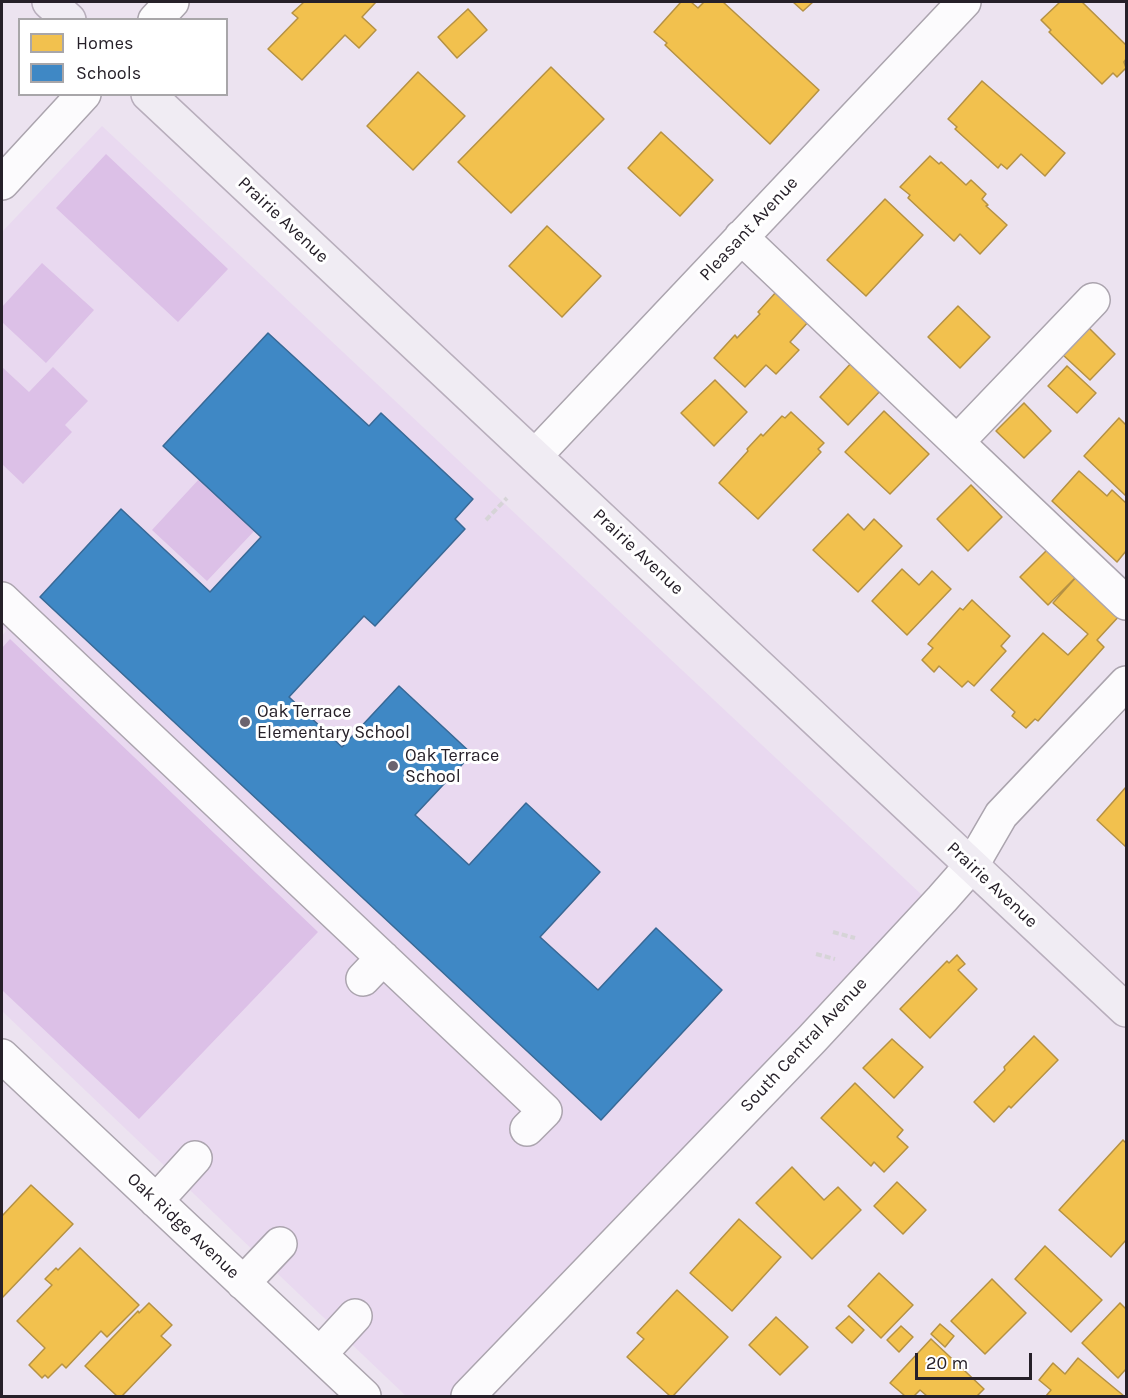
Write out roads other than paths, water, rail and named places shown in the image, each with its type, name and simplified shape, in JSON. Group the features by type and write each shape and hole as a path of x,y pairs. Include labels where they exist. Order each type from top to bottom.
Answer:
{"main road":[{"path":"49,2 67,18"},
{"name":"Prairie Avenue","path":"150,96 1126,1010"}],"street":[{"path":"157,18 172,2"},
{"name":"Pleasant Avenue","path":"535,456 964,2"},
{"path":"2,183 82,96"},
{"path":"741,237 1126,603"},
{"path":"957,442 1093,300"},
{"path":"2,598 373,968 460,1048 545,1111 527,1129"},
{"name":"South Central Avenue","path":"468,1396 812,1039 972,865 1001,815 1126,683"},
{"name":"Oak Ridge Avenue","path":"2,1056 364,1396"},
{"path":"156,1201 195,1158"},
{"path":"243,1283 280,1244"},
{"path":"320,1354 355,1316"}],"place":[{"name":"Oak Terrace Elementary School","path":"245,722"},
{"name":"Oak Terrace School","path":"393,766"}]}
